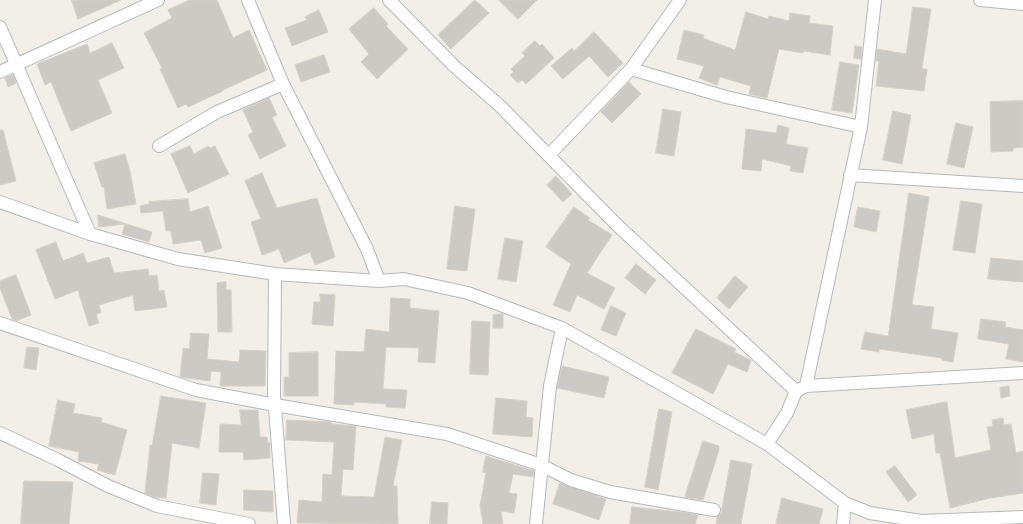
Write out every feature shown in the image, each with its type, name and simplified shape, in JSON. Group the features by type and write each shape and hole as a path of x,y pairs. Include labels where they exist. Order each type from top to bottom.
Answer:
{"street":[{"path":"0,72 158,0"},
{"path":"248,0 284,84 367,249 379,281"},
{"path":"389,0 454,66 499,104 617,225 801,389 1023,373"},
{"path":"549,155 631,70 680,0"},
{"path":"767,444 801,389 861,127 875,0"},
{"path":"980,0 1023,4"},
{"path":"0,27 90,234"},
{"path":"631,70 726,97 861,127"},
{"path":"159,146 217,112 284,84"},
{"path":"850,175 1023,186"},
{"path":"0,202 90,234 178,259 275,274 379,281 404,279 468,294 562,328 767,444 845,503 870,513 921,521 1009,521 1023,517"},
{"path":"275,274 274,405 284,524"},
{"path":"0,323 196,390 274,405 447,434 541,465 571,480 610,492 714,510"},
{"path":"536,524 550,386 562,328"},
{"path":"0,433 56,459 108,486 157,506 249,524"},
{"path":"843,524 845,503"}],"building":[{"path":"72,0 121,0 78,19"},
{"path":"190,0 217,0 233,38 249,30 267,70 188,107 186,104 178,108 160,69 162,68 144,33 172,18 168,10"},
{"path":"475,0 489,13 451,49 438,35"},
{"path":"499,0 537,0 518,19"},
{"path":"913,7 931,9 922,69 927,69 924,91 876,86 879,61 876,61 877,49 906,54"},
{"path":"374,8 388,24 386,26 408,49 377,79 361,62 369,54 349,29"},
{"path":"319,10 328,32 292,46 285,28 307,20 305,17"},
{"path":"746,12 768,19 769,16 789,21 790,13 810,16 809,23 833,26 830,55 779,49 767,98 749,94 751,86 720,77 717,85 699,78 704,66 677,59 684,30 704,35 703,38 735,50"},
{"path":"594,32 623,63 608,77 589,56 563,79 551,66 572,48 574,51"},
{"path":"535,41 540,46 542,44 554,58 526,84 522,80 518,83 510,75 514,72 511,69 525,56 522,53"},
{"path":"112,43 124,68 98,80 112,113 71,131 51,82 45,85 37,64 87,44 90,53"},
{"path":"855,46 862,47 861,59 854,58"},
{"path":"324,55 330,72 301,82 295,65"},
{"path":"840,62 859,65 852,113 832,110"},
{"path":"13,75 16,83 8,87 5,78"},
{"path":"629,82 641,94 612,123 601,112"},
{"path":"269,98 277,115 272,117 286,146 260,159 248,135 253,132 243,110"},
{"path":"1023,101 1023,147 1013,148 1013,151 991,152 990,102"},
{"path":"663,109 681,112 674,156 656,153"},
{"path":"893,111 911,115 902,164 883,160"},
{"path":"956,123 973,127 964,168 947,164"},
{"path":"778,125 789,128 786,144 808,148 803,173 790,171 791,166 762,159 761,171 742,169 746,129 776,133"},
{"path":"0,130 3,130 16,181 0,185"},
{"path":"190,146 194,154 208,146 210,148 215,146 229,174 188,193 171,154"},
{"path":"125,154 130,171 136,204 107,209 104,187 102,187 94,163"},
{"path":"262,173 277,208 317,198 335,257 315,265 310,252 284,263 279,249 262,255 251,222 261,219 245,181"},
{"path":"556,176 572,194 563,202 547,185"},
{"path":"909,193 929,197 912,305 934,307 931,329 958,333 953,362 942,360 942,358 879,349 879,352 861,349 865,332 888,336"},
{"path":"188,199 190,212 208,206 222,248 205,253 201,240 173,244 171,231 166,231 163,211 141,213 140,206 149,204 149,202"},
{"path":"961,201 982,204 975,253 953,250"},
{"path":"455,206 475,209 467,271 447,269"},
{"path":"574,207 590,218 588,220 612,235 587,273 615,288 604,309 577,295 570,312 553,305 571,264 546,247"},
{"path":"858,207 880,211 876,232 854,227"},
{"path":"98,215 152,232 149,242 122,234 125,224 99,227"},
{"path":"505,238 523,241 516,282 498,279"},
{"path":"56,242 63,261 83,253 87,263 109,257 114,273 148,269 149,276 157,275 159,291 164,290 167,307 135,311 133,295 99,305 101,313 96,314 99,323 89,326 78,290 55,299 36,250"},
{"path":"991,258 1023,261 1023,282 988,279"},
{"path":"636,264 656,280 645,294 625,278"},
{"path":"16,275 31,315 16,321 12,319 0,288 0,281"},
{"path":"735,276 748,287 729,309 717,298"},
{"path":"226,282 226,290 231,290 232,332 218,332 217,283"},
{"path":"320,294 335,295 333,326 312,324 314,302 320,302"},
{"path":"391,298 410,299 410,308 439,311 435,363 418,362 419,348 386,347 383,389 407,390 405,408 386,407 386,404 354,402 354,405 334,404 336,351 364,352 366,329 389,332"},
{"path":"611,306 626,313 616,336 601,330"},
{"path":"503,314 503,328 493,328 493,315"},
{"path":"981,319 1006,322 1005,327 1023,330 1023,362 1006,359 1009,344 978,339"},
{"path":"472,321 490,322 488,375 470,374"},
{"path":"696,329 736,349 734,352 751,360 747,372 728,364 713,394 672,373"},
{"path":"191,333 209,334 207,359 239,362 240,350 266,351 265,386 220,386 221,372 211,371 210,381 180,377 183,348 189,349"},
{"path":"27,347 39,348 36,370 24,368"},
{"path":"318,352 318,396 284,396 284,377 289,377 289,353"},
{"path":"562,366 609,377 604,398 557,388"},
{"path":"1009,386 1010,396 1001,398 1000,388"},
{"path":"161,396 206,403 199,448 172,443 166,498 154,497 145,493 150,445 152,445"},
{"path":"496,398 527,401 526,417 533,418 532,437 493,434"},
{"path":"58,400 75,404 73,413 102,418 101,422 127,430 115,475 97,470 99,464 78,461 79,452 49,446"},
{"path":"947,402 955,458 991,450 987,427 993,426 992,420 1003,418 1004,425 1011,424 1016,453 1023,451 1023,493 990,498 950,508 940,453 936,453 934,434 912,439 906,410"},
{"path":"659,409 672,412 658,490 645,487"},
{"path":"240,410 258,410 260,437 267,437 268,443 270,443 270,458 244,460 243,452 219,452 220,424 241,425"},
{"path":"287,420 331,422 332,424 356,426 353,470 343,469 341,496 374,497 385,437 402,440 393,486 397,486 398,524 297,523 299,500 322,502 323,474 332,475 334,442 286,440"},
{"path":"703,441 719,446 719,450 703,500 685,497"},
{"path":"486,456 534,471 533,477 513,474 509,493 517,494 514,513 501,511 503,524 483,524 480,506 486,473 483,472"},
{"path":"731,460 752,464 741,524 716,524 717,517 721,513"},
{"path":"895,466 917,495 908,502 886,472"},
{"path":"203,473 219,474 216,505 200,503"},
{"path":"24,481 73,482 69,524 21,524"},
{"path":"560,483 606,499 599,520 553,504"},
{"path":"244,490 273,491 273,512 244,510"},
{"path":"782,498 823,509 819,524 776,524"},
{"path":"432,502 448,503 447,524 430,524"},
{"path":"632,507 698,515 695,524 630,524"}]}
